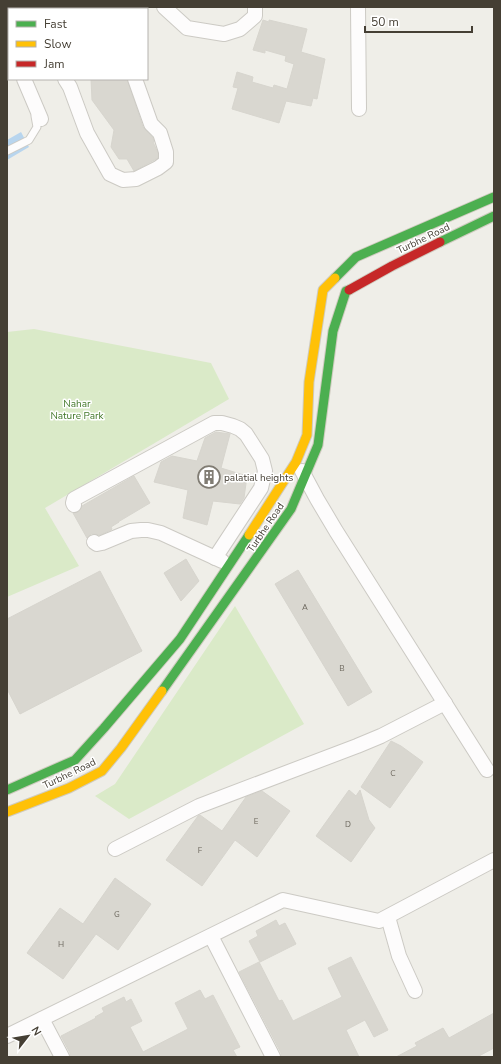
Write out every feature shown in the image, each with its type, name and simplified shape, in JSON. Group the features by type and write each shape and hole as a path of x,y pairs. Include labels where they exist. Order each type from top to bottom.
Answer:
{"street":[{"path":"164,7 187,28 224,34 240,29 244,26 255,16 255,7"},
{"path":"358,7 359,109"},
{"path":"24,80 41,119"},
{"path":"66,80 70,87 87,133 110,174 123,180 136,179 158,168 166,162 166,152 160,133 151,124 135,80"},
{"path":"7,790 85,755 180,639 296,462 306,435 309,382 323,290 356,273 356,257 494,196"},
{"name":"Turbhe Road","path":"7,812 69,788 99,768 121,748 291,509 318,445 332,331 346,291 356,273 392,266 494,216"},
{"path":"74,506 74,499 214,423 222,423 233,426 246,434 262,459 265,470 261,488 215,558"},
{"path":"296,462 336,531 487,770"},
{"path":"94,542 98,544 131,531 148,530 161,533 222,561 244,576"},
{"path":"180,639 195,645"},
{"path":"115,850 199,806 382,736 445,703"},
{"path":"7,1036 283,900 379,921 494,860"},
{"path":"388,916 399,956 415,991"},
{"path":"211,936 273,1057"},
{"path":"42,1019 62,1057"}],"lane":[{"path":"7,151 29,140 37,127 35,114 20,80"}],"green space":[{"name":"Nahar Nature Park","path":"34,329 211,363 229,399 45,508 79,566 7,597 7,332"},
{"path":"235,606 304,724 129,819 95,796 115,784"}],"water":[{"path":"21,132 29,147 7,160 7,140"}],"building":[{"path":"263,20 269,22 269,20 307,29 301,52 325,59 317,99 313,98 311,106 286,101 279,123 232,109 238,88 233,87 237,72 253,77 252,82 273,88 274,85 287,89 294,64 285,61 286,56 265,50 265,53 253,50"},
{"path":"91,80 127,80 143,127 153,138 153,142 158,153 158,158 134,171 127,159 119,159 111,147 114,130 92,100"},
{"name":"palatial heights","path":"216,432 230,434 221,468 247,476 244,498 240,504 213,501 207,525 183,518 188,490 154,482 161,462 172,456 197,461 205,438"},
{"path":"134,476 150,503 118,522 111,527 111,530 100,535 91,534 87,538 73,513 78,512 82,506"},
{"path":"186,559 199,581 181,601 164,573"},
{"path":"298,570 372,692 348,706 275,584"},
{"path":"100,571 142,651 20,714 7,689 7,619"},
{"path":"391,741 401,746 423,762 390,808 361,787"},
{"path":"349,790 356,796 360,790 369,820 375,828 351,862 316,836"},
{"path":"262,791 290,811 257,857 235,840 202,886 166,860 198,816 200,815 222,831 246,797"},
{"path":"115,878 151,904 118,950 96,934 63,979 27,953 60,908 83,924"},
{"path":"276,920 279,926 285,923 296,944 260,962 249,941 258,936 256,931"},
{"path":"351,957 388,1030 374,1037 365,1020 346,1030 359,1057 281,1057 281,1053 239,972 259,962 279,1001 282,1000 293,1021 342,997 328,968"},
{"path":"200,990 205,999 213,995 240,1047 233,1050 237,1057 70,1057 70,1053 61,1036 96,1018 95,1017 104,1012 102,1008 124,997 126,1002 131,999 142,1021 130,1027 143,1052 188,1029 175,1003"},
{"path":"494,1013 494,1048 477,1057 396,1057 417,1046 415,1043 443,1028 449,1038"}],"traffic: fast":[{"path":"335,278 356,257 494,197"},
{"path":"440,242 494,216"},
{"path":"162,691 291,509 318,445 333,331 346,291 349,290"},
{"path":"7,790 75,760 180,639 249,535"}],"traffic: slow":[{"path":"249,535 296,462 307,435 309,382 323,290 335,278"},
{"path":"7,812 69,788 102,771 121,748 162,691"}],"traffic: jam":[{"path":"349,290 440,242"}],"place":[{"name":"palatial heights","path":"209,477"}]}
